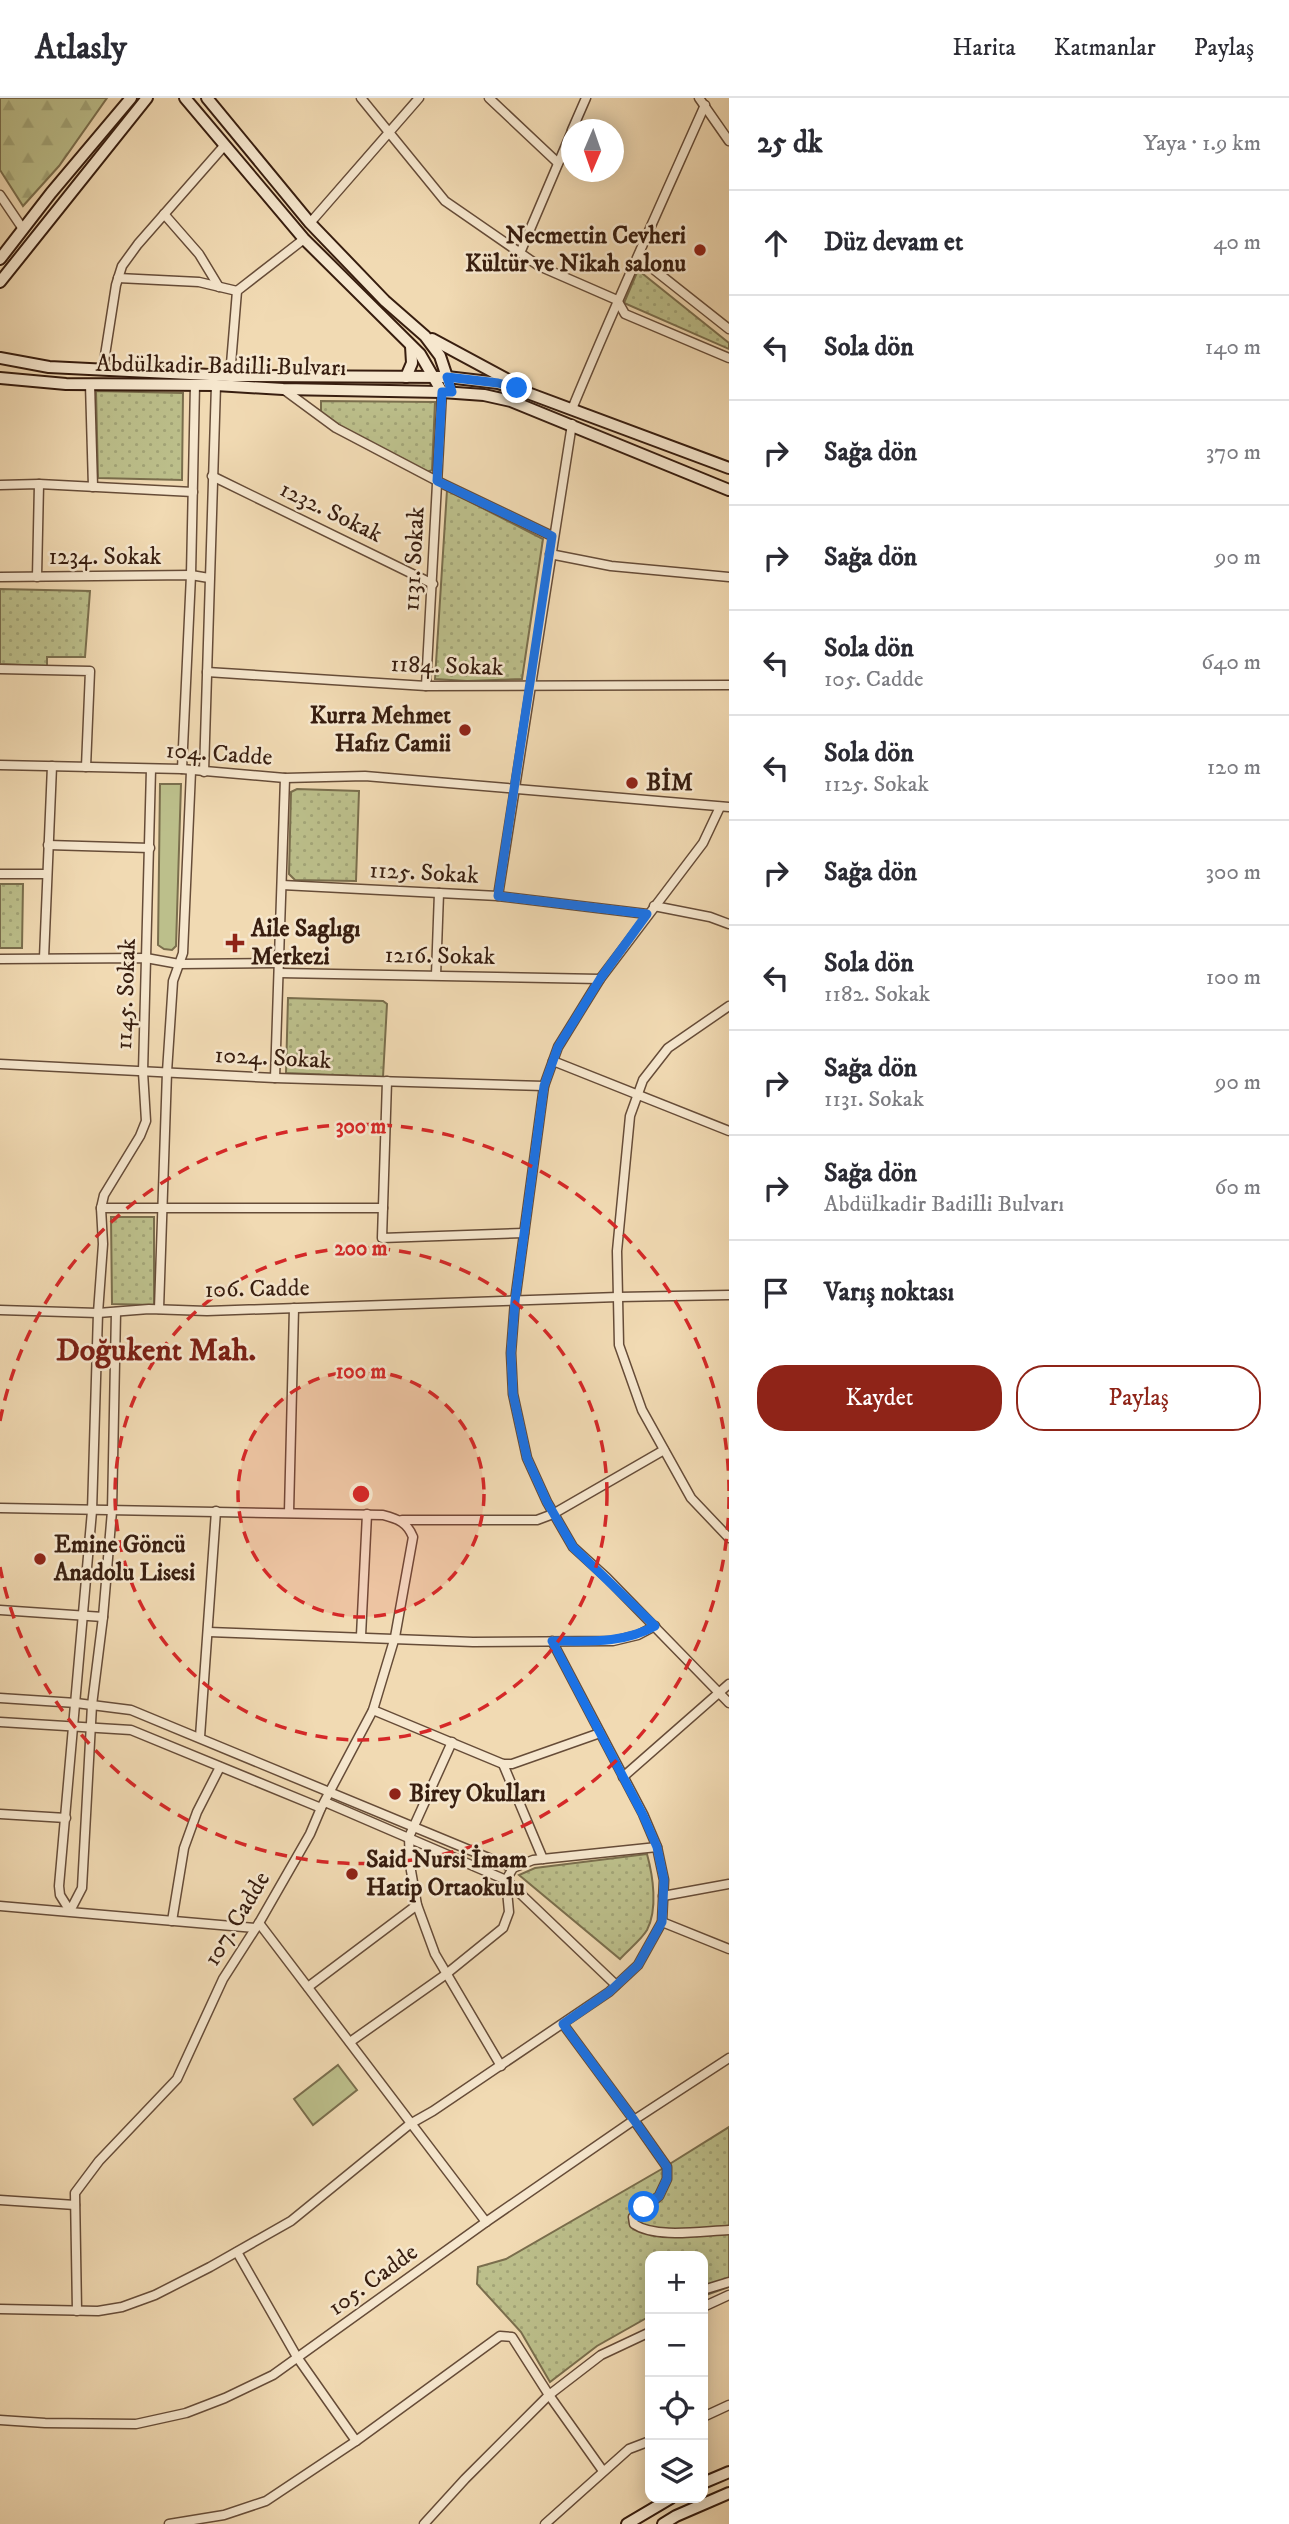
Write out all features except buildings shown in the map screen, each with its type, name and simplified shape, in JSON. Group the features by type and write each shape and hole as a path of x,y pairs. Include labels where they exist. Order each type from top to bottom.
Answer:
{"main road":[{"path":"0,259 131,98"},
{"path":"0,282 147,98"},
{"path":"185,98 304,239 420,354 447,392"},
{"path":"207,98 310,223 385,301 424,335 473,363 551,401"},
{"path":"424,335 440,356 447,377 447,392"},
{"path":"407,377 412,363 411,346"},
{"name":"Abdülkadir Badilli Bulvarı","path":"0,358 49,367 230,376 447,377 498,383 729,468"},
{"name":"Abdülkadir Badilli Bulvarı","path":"0,378 90,384 195,384 484,395 511,401 572,424 729,490"},
{"path":"708,2481 729,2472"},
{"path":"663,2524 729,2493"},
{"path":"627,2524 663,2503"}],"street":[{"path":"361,98 445,201 539,266 617,300 625,314 729,358"},
{"path":"310,223 419,98"},
{"path":"489,98 558,163"},
{"path":"577,119 586,98"},
{"path":"702,102 729,141"},
{"path":"572,409 702,102"},
{"path":"103,368 122,266 224,146"},
{"path":"520,253 561,156"},
{"path":"0,195 23,229"},
{"path":"164,214 199,254 219,287"},
{"path":"230,376 237,291 304,239"},
{"path":"638,257 729,329"},
{"path":"118,278 200,282 237,291"},
{"path":"90,384 93,487"},
{"path":"159,1309 167,1072 173,981 183,953 195,384"},
{"path":"204,772 216,385"},
{"path":"283,389 336,428 437,481 552,536"},
{"name":"1131. Sokak","path":"426,686 437,481 447,392"},
{"path":"498,896 552,536 572,424"},
{"name":"1232. Sokak","path":"212,476 433,584"},
{"path":"0,485 39,484 193,492"},
{"path":"37,577 39,484"},
{"path":"550,554 611,566 729,577"},
{"name":"1234. Sokak","path":"0,577 191,575 209,578"},
{"path":"0,669 90,671 86,767"},
{"name":"1184. Sokak","path":"207,672 426,686 729,685"},
{"name":"104. Cadde","path":"0,765 186,770 285,778 365,776 724,807"},
{"path":"44,958 52,766"},
{"name":"1145. Sokak","path":"101,1208 104,1195 141,1136 146,1121 143,1072 151,769"},
{"path":"275,1078 285,778"},
{"path":"724,807 703,843 600,979 558,1047 544,1086 515,1301 511,1353 513,1394 527,1458 553,1514 573,1547 655,1626 729,1703"},
{"path":"48,845 150,848"},
{"path":"0,874 46,874"},
{"name":"1125. Sokak","path":"282,885 498,896 647,914"},
{"path":"436,975 439,893"},
{"path":"654,906 710,917 729,924"},
{"path":"0,959 146,958 179,964 280,963"},
{"name":"1216. Sokak","path":"280,973 600,979"},
{"path":"729,1006 668,1048 643,1080 630,1116 618,1237 620,1345 642,1410 691,1498 729,1538"},
{"path":"553,1061 729,1131"},
{"name":"1024. Sokak","path":"0,1064 275,1078 544,1086"},
{"path":"387,1081 382,1238 524,1233"},
{"path":"70,1911 60,1895 59,1886 92,1511 98,1313 103,1244 101,1208 383,1208"},
{"name":"106. Cadde","path":"0,1310 98,1313 159,1309 294,1308 729,1295"},
{"path":"289,1512 294,1308"},
{"path":"70,1911 82,1888 92,1705 103,1617 111,1511 116,1312"},
{"path":"0,1508 367,1514 400,1520 537,1520 553,1514 664,1450"},
{"path":"200,1737 216,1511"},
{"path":"361,1636 367,1514"},
{"name":"107. Cadde","path":"77,2311 75,2193 99,2161 177,2079 223,1979 310,1834 373,1710 395,1637 412,1553 413,1537 409,1526 400,1520"},
{"path":"0,1610 83,1618 103,1617"},
{"path":"209,1632 473,1642 613,1641 638,1635 655,1626"},
{"path":"0,2309 98,2312 122,2307 155,2295 237,2252 291,2221 410,2124 563,2024 616,1985 638,1965 662,1922 664,1880 657,1847 552,1641"},
{"path":"623,1777 729,1684"},
{"path":"0,1698 131,1710 513,1868"},
{"path":"373,1710 503,1764 512,1764 600,1732"},
{"path":"0,1722 131,1730 220,1767 409,1837 506,1880 616,1985"},
{"path":"452,1742 409,1837 410,1865 417,1905 435,1954 500,2066"},
{"path":"503,1764 543,1859"},
{"path":"172,1921 184,1848 197,1812 220,1767"},
{"path":"0,1814 66,1818"},
{"path":"350,2042 445,1975 503,1928 509,1912 506,1880 513,1868 533,1860 657,1847"},
{"path":"663,1896 729,1884"},
{"path":"308,1987 417,1905"},
{"path":"0,1906 172,1921 257,1925 308,1987 486,2222"},
{"path":"662,1922 729,1949"},
{"path":"563,2024 667,2167 667,2179 659,2196 633,2217 634,2224 644,2231 729,2230"},
{"name":"105. Cadde","path":"0,2420 136,2424 186,2413 273,2375 486,2222 729,2058"},
{"path":"0,2200 75,2205"},
{"path":"237,2252 297,2357 356,2441"},
{"path":"708,2289 729,2283"},
{"path":"708,2305 729,2295"},
{"path":"424,2524 549,2395 601,2355 645,2334"},
{"path":"169,2524 224,2515 266,2501 356,2441 500,2336 512,2337 603,2471"},
{"path":"708,2415 729,2405"},
{"path":"545,2524 629,2449 645,2443"}],"green space":[{"path":"0,98 107,98 59,166 23,206 0,170"},
{"path":"638,270 729,343 729,349 624,303"},
{"path":"96,391 183,393 182,480 98,478"},
{"path":"321,401 435,402 432,470 421,475 321,416"},
{"path":"447,490 543,539 522,679 435,679"},
{"path":"0,589 90,591 85,657 47,657 47,666 0,664"},
{"path":"160,784 181,784 176,946 172,950 158,945"},
{"path":"297,789 359,791 356,881 295,880 289,874 291,792"},
{"path":"0,884 23,884 22,948 0,948"},
{"path":"288,998 383,1001 387,1004 383,1077 286,1073"},
{"path":"111,1217 154,1217 154,1305 112,1304"},
{"path":"647,1854 653,1892 650,1922 644,1934 620,1959 519,1875 535,1868"},
{"path":"338,2065 357,2090 313,2125 294,2099"},
{"path":"729,2127 729,2287 708,2294 708,2251 645,2251 645,2319 597,2346 550,2382 521,2332 477,2284 478,2267 506,2259"}],"place":[{"name":"Necmettin Cevheri Kültür ve Nikah salonu","path":"700,250"},
{"name":"Kurra Mehmet Hafız Camii","path":"465,730"},
{"name":"BİM","path":"632,783"},
{"name":"Aile Saglıgı Merkezi","path":"235,943"},
{"name":"Emine Göncü Anadolu Lisesi","path":"40,1559"},
{"name":"Birey Okulları","path":"395,1794"},
{"name":"Said Nursi İmam Hatip Ortaokulu","path":"352,1874"}],"district":[{"name":"Doğukent Mah.","path":"156,1351"}],"route":[{"path":"517,388 476,379 447,377 452,392 442,392 437,481 552,536 498,896 647,914 600,979 558,1047 544,1086 515,1301 511,1353 513,1394 527,1458 547,1502 573,1547 655,1626 638,1635 613,1641 552,1641 643,1815 657,1847 664,1880 662,1922 638,1965 609,1992 563,2024 667,2167 667,2179 659,2196 644,2207"}]}
